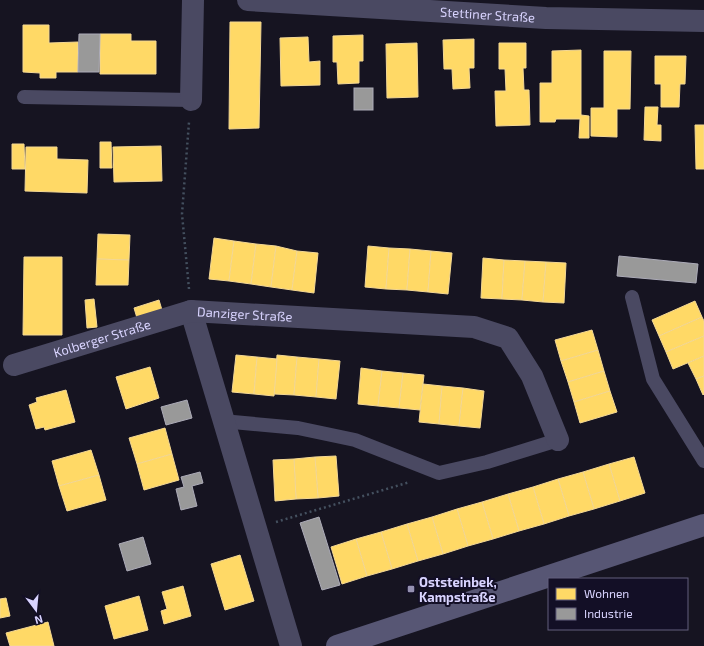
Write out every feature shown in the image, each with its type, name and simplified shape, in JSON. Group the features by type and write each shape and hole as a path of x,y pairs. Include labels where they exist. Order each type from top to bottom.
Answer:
{"main road":[{"path":"337,646 704,525"}],"street":[{"path":"191,100 193,0"},
{"name":"Stettiner Straße","path":"248,0 546,18 704,21"},
{"name":"Kolberger Straße","path":"14,366 191,312"},
{"name":"Danziger Straße","path":"291,646 222,421 191,312 474,327 508,338 532,376 558,440"}],"lane":[{"path":"24,97 191,100"},
{"path":"632,297 653,379 704,460"},
{"path":"222,421 298,428 355,440 439,473 487,462 558,440"}],"path":[{"path":"191,100 182,214 191,312"},
{"path":"255,528 439,473"}],"building: Wohnen":[{"path":"230,22 261,22 259,128 229,129"},
{"path":"23,25 49,25 49,43 78,42 78,72 56,72 56,78 40,78 40,73 23,72"},
{"path":"100,34 131,34 131,41 156,41 156,74 100,74"},
{"path":"363,35 363,61 359,61 359,83 338,84 337,62 333,62 333,36"},
{"path":"308,37 309,62 320,61 320,85 281,86 280,38"},
{"path":"474,39 474,68 469,68 470,88 453,89 452,69 444,69 443,40"},
{"path":"417,43 418,97 387,98 386,44"},
{"path":"499,43 526,43 526,68 523,68 524,90 529,90 530,125 496,126 495,91 506,91 505,69 499,69"},
{"path":"581,50 581,115 589,116 589,138 579,138 580,119 556,119 555,122 540,122 540,83 552,83 552,51"},
{"path":"604,51 631,51 630,109 617,109 617,137 591,136 591,108 604,108"},
{"path":"655,56 686,56 685,84 680,84 679,107 661,107 661,84 655,84"},
{"path":"645,107 658,107 657,125 661,125 661,141 644,140"},
{"path":"695,125 704,125 704,169 696,169"},
{"path":"100,142 111,142 112,168 100,168"},
{"path":"12,144 24,144 25,169 12,169"},
{"path":"161,146 162,181 114,182 113,147"},
{"path":"26,147 57,147 57,159 88,160 87,193 25,191"},
{"path":"98,234 130,235 129,260 97,259"},
{"path":"214,238 234,241 229,281 209,279"},
{"path":"234,241 256,244 251,284 229,281"},
{"path":"256,244 276,246 271,287 251,284"},
{"path":"276,246 297,251 292,290 271,287"},
{"path":"368,246 389,248 386,289 365,287"},
{"path":"389,248 410,249 407,290 386,289"},
{"path":"410,249 431,251 428,292 407,290"},
{"path":"297,251 318,253 314,293 292,290"},
{"path":"431,251 452,253 448,294 428,292"},
{"path":"24,257 62,257 62,335 23,335"},
{"path":"483,258 504,260 502,299 481,298"},
{"path":"97,259 129,260 128,285 96,285"},
{"path":"504,260 525,261 522,300 502,299"},
{"path":"525,261 546,262 543,302 522,300"},
{"path":"546,262 566,263 564,303 543,302"},
{"path":"94,299 97,327 87,328 85,300"},
{"path":"159,300 162,310 137,318 134,308"},
{"path":"695,301 702,317 659,336 652,320"},
{"path":"702,317 704,321 704,336 666,352 659,336"},
{"path":"592,330 598,350 561,361 555,340"},
{"path":"704,336 704,356 673,369 666,352"},
{"path":"598,350 604,371 568,382 561,361"},
{"path":"236,355 257,357 254,394 232,392"},
{"path":"277,355 297,357 294,395 274,394"},
{"path":"704,356 704,376 696,379 688,363"},
{"path":"257,357 277,359 274,396 254,394"},
{"path":"297,357 319,359 316,397 294,395"},
{"path":"319,359 340,361 336,399 316,397"},
{"path":"150,367 159,398 126,409 116,377"},
{"path":"361,368 382,371 378,406 358,404"},
{"path":"382,371 403,373 399,408 378,406"},
{"path":"604,371 610,391 574,402 568,382"},
{"path":"403,373 424,375 420,410 399,408"},
{"path":"704,376 704,394 703,395 696,379"},
{"path":"423,384 442,386 439,424 419,422"},
{"path":"442,386 463,388 459,426 439,424"},
{"path":"463,388 484,391 480,428 459,426"},
{"path":"66,390 75,422 45,430 44,427 36,429 29,405 37,402 36,398"},
{"path":"610,391 617,412 580,423 574,402"},
{"path":"165,428 172,454 137,464 129,438"},
{"path":"91,450 99,475 59,486 52,461"},
{"path":"172,454 179,480 144,490 137,464"},
{"path":"336,456 339,496 318,498 315,457"},
{"path":"315,457 318,498 296,499 294,459"},
{"path":"634,457 645,493 620,501 609,464"},
{"path":"294,459 296,499 275,501 273,460"},
{"path":"609,464 620,501 594,509 583,472"},
{"path":"583,472 594,509 569,516 558,479"},
{"path":"99,475 106,500 67,511 59,486"},
{"path":"558,479 569,516 544,524 533,487"},
{"path":"533,487 544,524 519,531 508,494"},
{"path":"508,494 519,531 493,539 482,502"},
{"path":"482,502 493,539 468,546 457,509"},
{"path":"457,509 468,546 443,554 432,517"},
{"path":"432,517 443,554 418,561 407,524"},
{"path":"407,524 418,561 392,569 381,532"},
{"path":"381,532 392,569 367,576 356,539"},
{"path":"356,539 367,576 342,584 331,547"},
{"path":"240,555 254,601 225,610 211,564"},
{"path":"183,586 191,616 164,624 161,611 167,609 162,592"},
{"path":"139,596 148,630 114,639 105,606"},
{"path":"6,598 10,616 0,618 0,599"},
{"path":"48,622 54,646 10,646 6,633"}],"building: Industrie":[{"path":"79,34 100,34 99,72 78,72"},
{"path":"354,88 373,88 373,110 354,110"},
{"path":"619,256 698,264 696,283 617,276"},
{"path":"187,400 192,418 166,425 161,407"},
{"path":"200,472 203,483 192,486 197,506 181,510 176,489 184,487 181,477"},
{"path":"319,517 340,585 322,590 300,523"},
{"path":"143,537 151,564 127,571 119,544"}],"place":[{"name":"Oststeinbek, Kampstraße","path":"411,589"}]}
